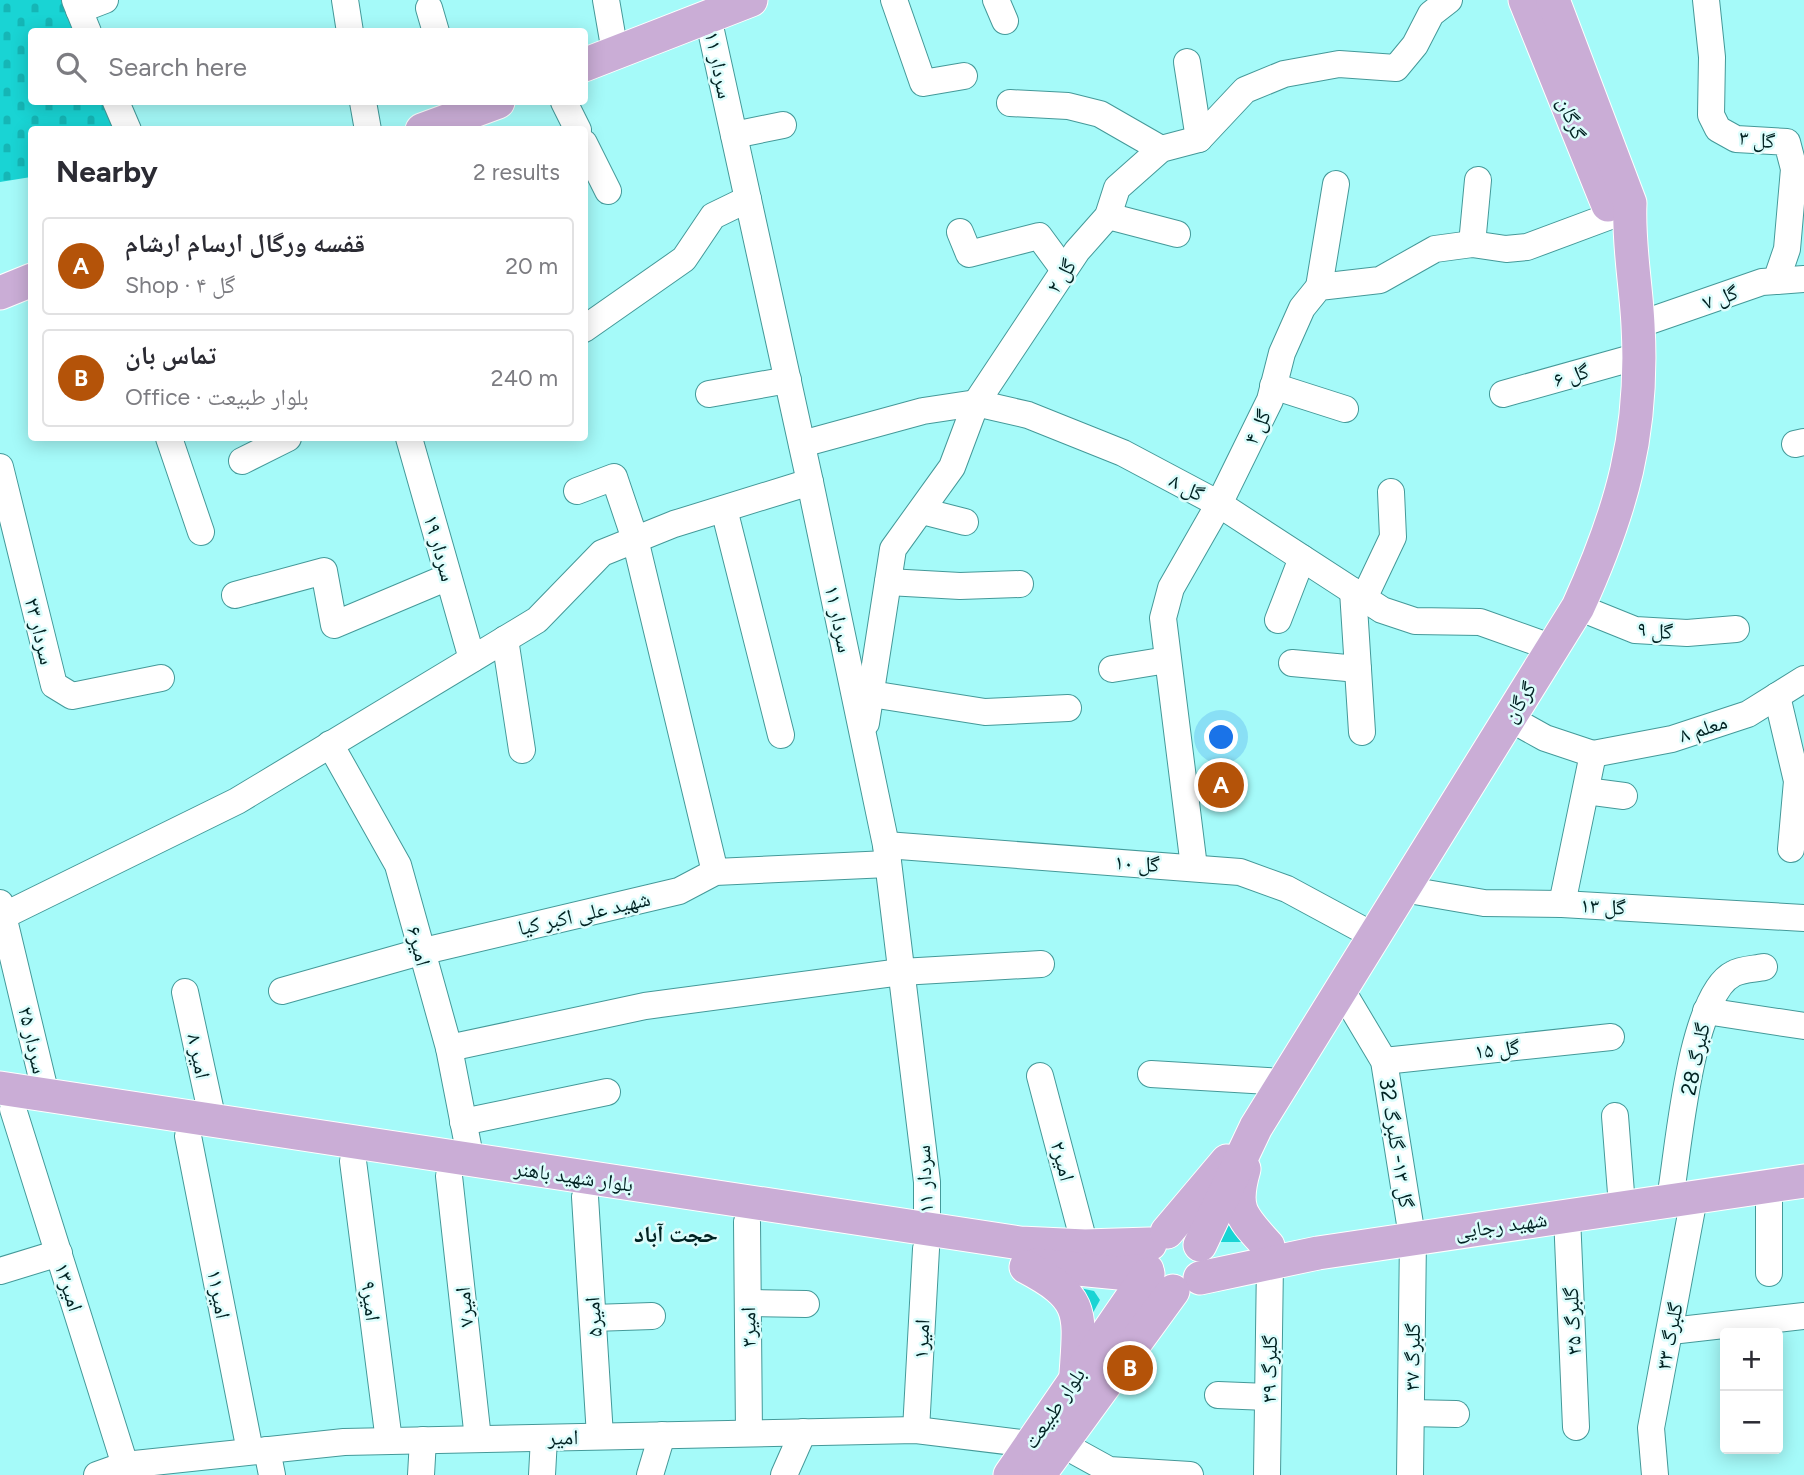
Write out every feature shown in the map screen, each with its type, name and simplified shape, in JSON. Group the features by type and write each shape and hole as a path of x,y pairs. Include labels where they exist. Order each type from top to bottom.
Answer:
{"main road":[{"path":"588,63 751,0"},
{"name":"گرگان","path":"1256,1127 1578,607 1606,546 1629,470 1639,412 1638,340 1621,223 1525,0"},
{"name":"گرگان","path":"1553,0 1630,203 1621,223"},
{"path":"436,126 476,112"},
{"path":"0,293 28,282"},
{"path":"0,316 28,306"},
{"name":"بلوار شهید باهنر","path":"4,1102 46,1095 354,1161 460,1168 585,1197 747,1222 926,1239 1085,1246 1174,1260"},
{"name":"بلوار شهید باهنر","path":"4,1102 201,1128 926,1239 1017,1263 1119,1273 1174,1260"},
{"path":"1256,1127 1237,1203 1269,1254"},
{"path":"1174,1260 1256,1127"},
{"name":"شهید رجایی","path":"1412,1231 1567,1216 1804,1167"},
{"name":"شهید رجایی","path":"1174,1260 1269,1254 1621,1193 1683,1192 1804,1181"},
{"name":"بلوار طبیعت","path":"1043,1454 1076,1374 1174,1260"},
{"name":"بلوار طبیعت","path":"1010,1475 1043,1454 1174,1260"},
{"path":"1017,1263 1056,1283 1079,1316 1076,1374"}],"street":[{"path":"81,14 105,0"},
{"path":"345,0 349,28"},
{"path":"606,0 615,52"},
{"path":"894,0 923,83 964,76"},
{"name":"گل ۳","path":"1706,0 1712,57 1711,115 1718,129 1735,139 1787,142 1794,169 1787,249 1776,281"},
{"path":"1199,139 1245,90 1284,74 1339,64 1396,68 1415,45 1431,5"},
{"name":"سردار ۱۱","path":"708,17 802,444 887,854 927,1182 926,1239"},
{"path":"1187,62 1199,139"},
{"path":"1010,103 1068,106 1100,114 1161,149"},
{"path":"118,105 126,126"},
{"path":"364,105 367,126"},
{"path":"566,105 576,126"},
{"path":"734,135 783,125"},
{"name":"گل ۲","path":"864,739 893,549 952,467 976,403 1064,270 1108,216 1117,187 1161,149 1199,139"},
{"path":"588,151 608,191"},
{"path":"1472,244 1478,180"},
{"path":"1336,184 1319,287 1380,280 1435,249 1472,244 1506,249 1527,247 1621,223"},
{"path":"588,326 684,259 712,216 748,199"},
{"path":"1108,216 1177,234"},
{"path":"960,232 969,254 1039,236 1064,270"},
{"name":"گل ۷","path":"1638,340 1762,282 1804,279"},
{"name":"گل ۴","path":"1194,867 1163,618 1171,588 1219,504 1273,386 1282,353 1302,308 1319,287"},
{"name":"گل ۶","path":"1503,394 1638,340"},
{"path":"709,394 788,380"},
{"path":"1273,386 1345,409"},
{"name":"گل ۸","path":"802,444 923,411 976,403 1028,415 1077,432 1219,504 1382,610 1415,621 1480,622 1553,648"},
{"path":"170,441 201,532"},
{"path":"242,461 282,441"},
{"name":"سردار ۱۹","path":"410,441 472,659"},
{"name":"سردار ۲۳","path":"0,467 54,685 72,696 162,678"},
{"path":"577,491 614,477 635,540 715,872"},
{"path":"2,909 237,801 537,620 601,553 810,482"},
{"path":"1362,732 1358,669 1358,594 1393,537 1391,492"},
{"path":"724,509 781,735"},
{"path":"922,510 965,522"},
{"path":"1278,620 1302,558"},
{"path":"236,595 324,571 334,625 449,577"},
{"path":"888,582 960,586 1020,584"},
{"name":"گل ۹","path":"1578,607 1635,631 1687,633 1736,629"},
{"path":"505,639 522,750"},
{"path":"1112,669 1167,660"},
{"path":"1292,663 1358,669"},
{"name":"معلم ۸","path":"1593,754 1672,739 1748,714 1804,679"},
{"path":"871,694 985,712 1068,708"},
{"path":"1777,696 1797,781 1791,849"},
{"path":"1509,718 1545,737 1593,754 1562,904"},
{"name":"امیر۶","path":"330,744 398,865 420,952 449,1048 463,1122 460,1168"},
{"path":"1586,791 1624,796"},
{"name":"شهید علی اکبر کیا","path":"282,991 420,952 679,891 715,872 887,854"},
{"name":"گل ۱۰","path":"887,854 1194,867 1240,872 1287,889 1374,936"},
{"name":"گل ۱۳","path":"1403,889 1484,903 1562,904 1804,918"},
{"name":"سردار ۲۵","path":"2,909 46,1095"},
{"path":"449,1048 645,1006 901,972 1041,964"},
{"name":"گلبرگ 28","path":"1683,1192 1699,1025 1718,987 1732,974 1764,967"},
{"name":"گل ۱۳- گلبرگ 32","path":"1341,989 1384,1061 1412,1231"},
{"name":"امیر ۸","path":"185,992 201,1128"},
{"path":"1706,1011 1804,1026"},
{"name":"گل ۱۵","path":"1384,1061 1611,1037"},
{"path":"1151,1074 1284,1082"},
{"name":"امیر۲","path":"1040,1076 1085,1246"},
{"path":"463,1122 607,1092"},
{"name":"امیر۱۳","path":"4,1102 141,1467"},
{"path":"1615,1116 1621,1193"},
{"name":"امیر۱۱","path":"201,1128 263,1459"},
{"name":"امیر۹","path":"354,1161 389,1441"},
{"name":"امیر۷","path":"460,1168 478,1439"},
{"path":"1769,1186 1769,1273"},
{"name":"گلبرگ ۳۳","path":"1655,1475 1651,1428 1671,1331 1683,1192"},
{"name":"امیر۵","path":"585,1197 600,1436"},
{"name":"گلبرگ ۳۵","path":"1567,1216 1576,1427"},
{"name":"امیر۳","path":"747,1222 750,1433"},
{"name":"گلبرگ ۳۷","path":"1410,1475 1412,1231"},
{"name":"امیر۱","path":"915,1430 926,1239"},
{"path":"0,1270 59,1253"},
{"name":"گلبرگ ۳۹","path":"1267,1475 1269,1254"},
{"path":"748,1303 806,1304"},
{"path":"593,1318 652,1316"},
{"path":"1671,1331 1804,1316"},
{"path":"1218,1395 1268,1397"},
{"path":"1411,1413 1456,1414"},
{"name":"امیر","path":"97,1475 141,1467 263,1459 344,1441 915,1430 1043,1454"},
{"path":"784,1475 803,1432"},
{"path":"650,1475 662,1435"},
{"path":"541,1475 544,1438"},
{"path":"421,1475 423,1440"},
{"path":"1043,1454 1109,1470 1191,1475"}],"green space":[{"path":"0,0 63,0 75,28 28,28 28,105 106,105 115,126 28,126 28,177 0,182"},
{"path":"1232,1211 1260,1242 1215,1242"},
{"path":"1070,1286 1094,1291 1100,1300 1089,1320"}],"place":[{"name":"قفسه ورگال ارسام ارشام","path":"1221,785"},
{"name":"تماس بان","path":"1130,1368"}],"district":[{"name":"حجت آباد","path":"676,1234"}]}
